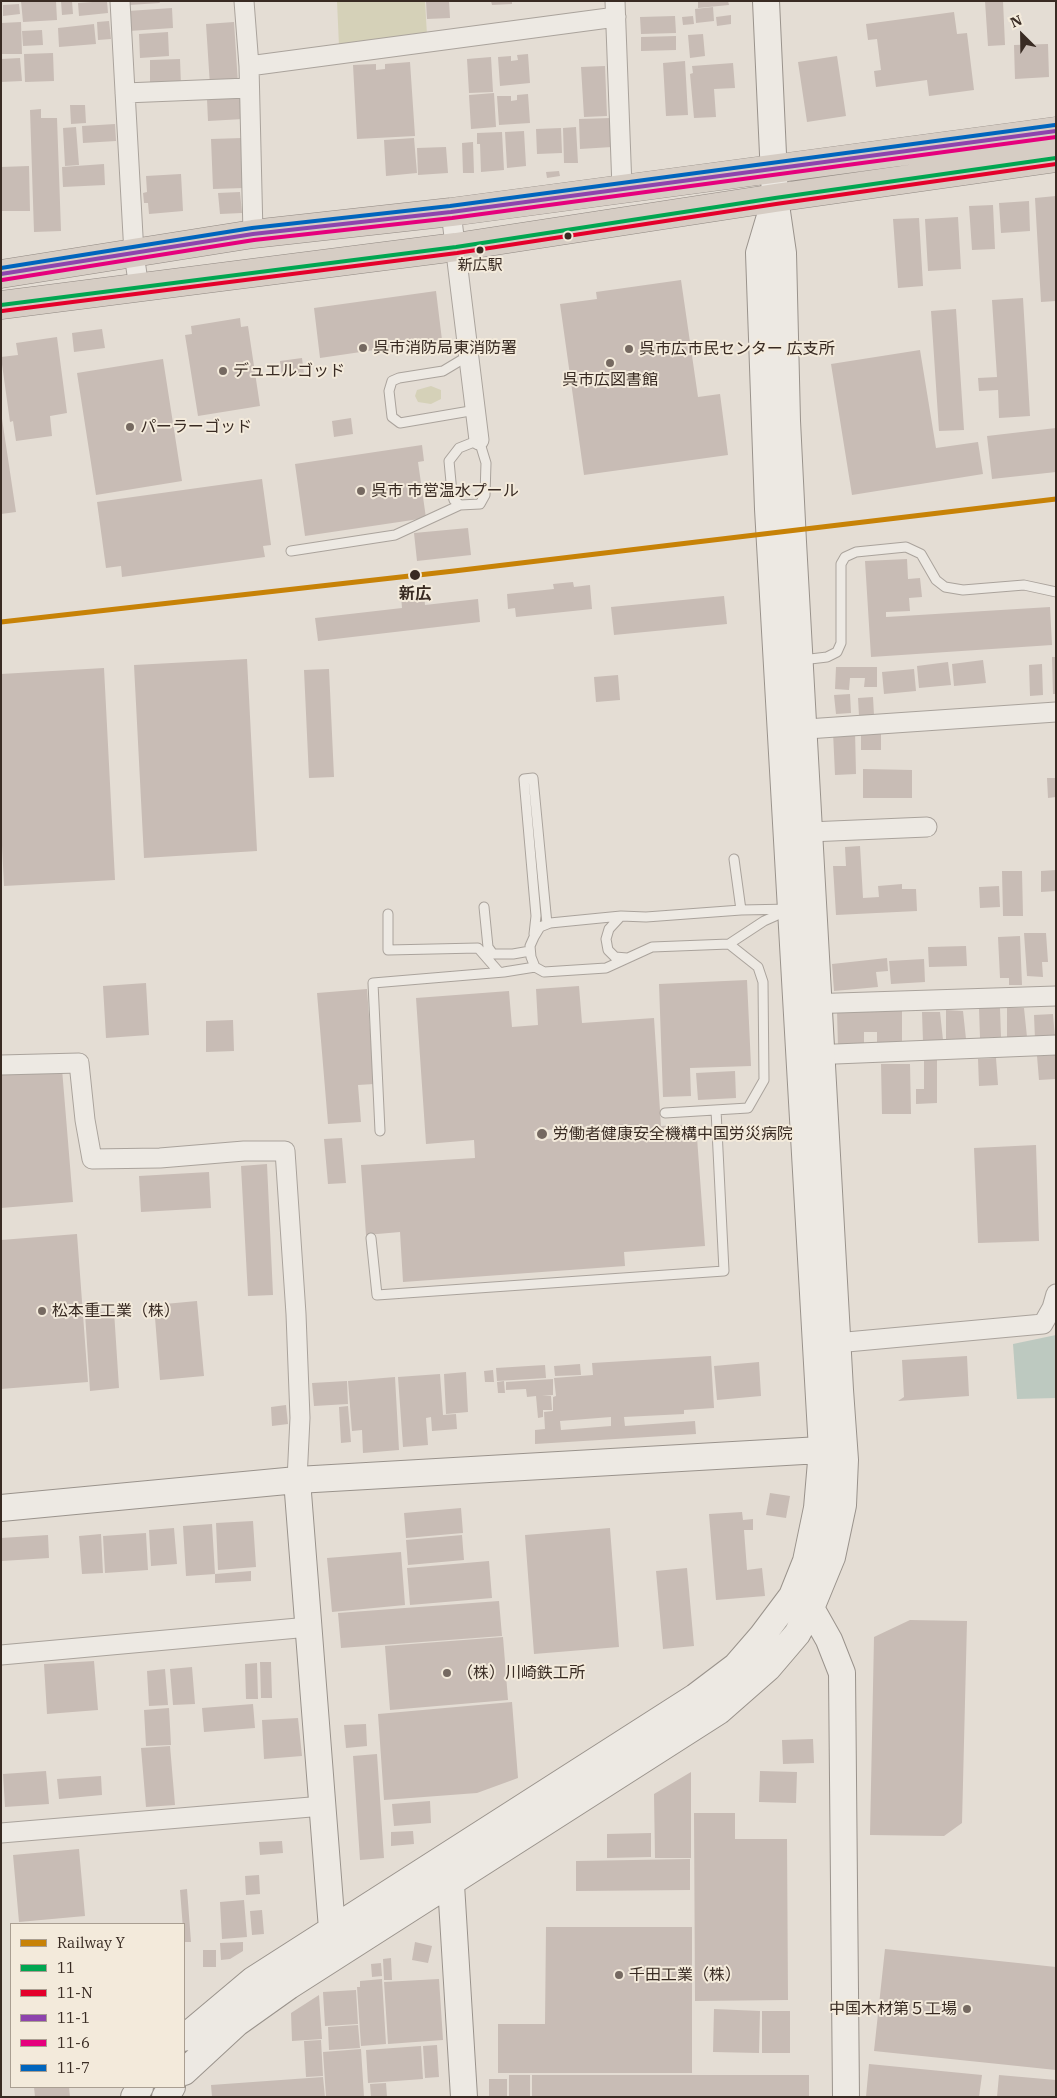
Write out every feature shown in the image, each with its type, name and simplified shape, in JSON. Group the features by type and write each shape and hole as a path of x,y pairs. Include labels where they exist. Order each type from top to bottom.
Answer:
{"highway":[{"path":"1,274 253,234 451,212 1056,131"},
{"path":"1,305 456,247 776,198 1056,158"}],"street":[{"path":"120,1 134,254 139,288"},
{"path":"244,1 249,66 248,88 253,234"},
{"path":"185,2037 253,1980 338,1940 450,1883 719,1712 768,1668 797,1634 806,1561 817,1508 833,1450 781,544 780,508 787,421 783,253 776,198 766,1"},
{"path":"249,66 615,9 622,188"},
{"path":"125,93 248,88"},
{"path":"451,212 479,440"},
{"path":"781,544 799,660 792,730 809,832 802,908"},
{"path":"792,730 1056,712"},
{"path":"809,832 927,827"},
{"path":"807,1004 1056,996"},
{"path":"810,1055 1056,1045"},
{"path":"1,1065 79,1063 85,1120 92,1159 160,1158 244,1150 285,1150 300,1400 297,1480 323,1806 338,1940"},
{"path":"827,1344 1042,1324 1052,1308 1056,1294"},
{"path":"1,1508 297,1480 833,1450"},
{"path":"185,2071 237,2023 289,1986 338,1940 449,1853 695,1697 736,1666 762,1636 801,1602"},
{"path":"801,1602 829,1640 842,1673 846,2097"},
{"path":"1,1655 309,1627"},
{"path":"1,1833 323,1806"},
{"path":"449,1853 464,2097"}],"lane":[{"path":"469,356 443,371 399,378 392,381 389,391 392,417 400,423 476,410"},
{"path":"291,551 396,535 460,505 480,504 485,494 486,463 479,440 459,448 449,461 452,493 454,500 460,505"},
{"path":"799,660 827,657 838,652 841,644 841,564 845,557 856,552 906,547 921,554 936,580 945,587 963,590 1024,585 1056,592"},
{"path":"535,967 530,951 534,937 536,916 524,779 533,778 547,924"},
{"path":"734,859 741,910"},
{"path":"484,908 488,947 493,954 513,954 530,951"},
{"path":"534,937 540,927 547,924 621,916 646,917 741,910 802,908"},
{"path":"380,1131 372,983 535,967 544,972 606,968 652,947 729,944 764,921 802,908"},
{"path":"388,914 388,950 478,948 499,972"},
{"path":"621,916 609,929 606,939 608,950 616,957 627,958"},
{"path":"665,1113 748,1108 764,1080 763,982 758,966 729,944"},
{"path":"371,1238 377,1295 724,1271 716,1110"}],"shaded area":[{"path":"337,1 425,1 427,35 339,46"},
{"path":"431,386 441,390 441,399 431,404 418,402 415,396 417,390"},
{"path":"1056,1335 1056,1398 1017,1399 1013,1344"}],"building":[{"path":"21,1 56,1 57,20 23,22"},
{"path":"61,1 72,1 73,14 62,15"},
{"path":"107,1 108,13 79,16 78,3"},
{"path":"129,1 159,1 160,3 129,5"},
{"path":"426,1 449,1 450,18 427,19"},
{"path":"491,1 512,1 512,4 492,5"},
{"path":"698,1 728,1 729,5 698,8"},
{"path":"985,1 1003,1 1005,45 988,46"},
{"path":"19,4 20,14 3,16 3,5"},
{"path":"713,7 714,21 696,23 695,9"},
{"path":"172,8 173,28 129,31 128,11"},
{"path":"954,12 957,34 967,33 974,90 929,96 927,80 876,87 874,71 881,70 877,39 868,40 866,24"},
{"path":"731,15 731,24 717,26 716,17"},
{"path":"675,16 676,33 641,34 640,17"},
{"path":"693,16 694,24 683,25 682,17"},
{"path":"109,21 111,39 98,40 97,22"},
{"path":"21,22 22,54 1,54 1,23"},
{"path":"234,22 238,84 210,86 206,24"},
{"path":"94,24 96,44 59,47 58,28"},
{"path":"42,30 43,45 23,46 22,31"},
{"path":"168,32 169,56 140,58 139,34"},
{"path":"703,34 705,56 690,58 688,35"},
{"path":"676,36 676,50 641,51 641,37"},
{"path":"1048,44 1049,77 1015,79 1014,45"},
{"path":"53,53 54,81 25,82 24,54"},
{"path":"528,54 530,83 500,86 498,57 511,56 511,61 518,60 517,55"},
{"path":"837,56 846,116 807,122 798,62"},
{"path":"491,57 493,92 469,93 467,59"},
{"path":"20,58 22,81 1,82 1,59"},
{"path":"180,59 181,85 150,86 150,60"},
{"path":"685,61 688,115 666,116 663,63"},
{"path":"410,62 415,136 357,139 353,65 376,64 376,70 385,69 385,64"},
{"path":"733,63 735,88 714,89 716,117 694,118 690,74 693,73 692,66"},
{"path":"605,66 607,116 584,117 581,67"},
{"path":"494,93 496,127 471,129 469,95"},
{"path":"528,94 530,123 499,125 497,96 511,96 511,101 517,100 517,95"},
{"path":"242,97 243,119 208,121 207,99"},
{"path":"70,105 85,105 86,123 71,124"},
{"path":"41,109 41,118 57,118 61,231 34,232 30,110"},
{"path":"611,118 612,147 580,149 579,119"},
{"path":"115,124 116,141 83,143 82,126"},
{"path":"76,127 79,165 65,166 63,128"},
{"path":"576,127 578,163 564,163 563,128"},
{"path":"561,128 562,153 537,154 536,129"},
{"path":"524,131 526,166 507,168 505,132"},
{"path":"502,132 504,170 481,172 480,144 477,144 477,133"},
{"path":"242,138 244,188 213,189 211,139"},
{"path":"414,138 417,173 386,176 384,140"},
{"path":"473,142 474,173 463,173 462,143"},
{"path":"446,147 448,173 418,175 417,148"},
{"path":"104,164 105,185 63,187 62,167"},
{"path":"29,166 30,211 1,211 1,167"},
{"path":"559,171 560,176 547,178 546,172"},
{"path":"181,174 183,211 149,214 148,203 144,203 143,193 147,192 146,176"},
{"path":"240,192 242,213 220,214 218,193"},
{"path":"1056,196 1056,301 1041,302 1035,198"},
{"path":"1029,201 1030,231 1001,233 999,203"},
{"path":"993,205 995,249 972,250 969,206"},
{"path":"958,217 961,269 928,271 925,219"},
{"path":"919,218 923,286 898,288 893,219"},
{"name":"呉市広市民センター 広支所","path":"681,280 698,397 720,394 728,455 584,475 560,304 597,299 596,292"},
{"path":"436,291 442,340 320,358 314,308"},
{"path":"1023,298 1030,416 999,418 998,390 979,391 978,378 997,377 992,300"},
{"path":"956,309 964,430 939,431 931,311"},
{"name":"デュエルゴッド","path":"240,318 241,327 248,326 260,406 198,416 185,335 192,334 191,326"},
{"path":"102,329 105,348 74,352 72,333"},
{"path":"57,337 67,413 50,416 52,436 16,441 13,421 10,422 1,357 18,355 16,343"},
{"path":"920,350 936,448 978,442 983,474 852,495 831,364"},
{"path":"302,358 304,374 282,377 280,361"},
{"name":"パーラーゴッド","path":"163,359 182,481 96,495 77,373"},
{"path":"1,412 16,512 1,514"},
{"path":"351,418 353,434 334,437 332,421"},
{"path":"1056,428 1056,472 992,479 987,436"},
{"name":"呉市 市営温水プール","path":"422,445 424,461 418,462 426,518 305,536 295,464"},
{"path":"262,479 271,545 263,546 265,557 122,577 121,566 106,568 97,502"},
{"path":"468,528 471,555 417,561 414,533"},
{"path":"907,559 908,579 920,578 922,597 909,598 910,611 886,612 886,617 1050,607 1052,645 871,657 865,561"},
{"path":"573,582 574,587 590,585 592,609 516,617 515,608 508,609 507,594 554,589 553,584"},
{"path":"424,594 425,605 478,599 480,622 318,641 315,618 402,608 401,596"},
{"path":"724,596 727,624 614,635 611,607"},
{"path":"1052,657 1056,657 1056,694 1053,694"},
{"path":"247,659 257,851 144,858 134,665"},
{"path":"983,660 986,683 954,686 952,664"},
{"path":"948,662 951,685 919,688 917,666"},
{"path":"1042,664 1043,695 1030,696 1029,665"},
{"path":"836,667 877,667 877,687 864,687 865,678 850,678 849,690 835,689"},
{"path":"104,668 115,880 4,886 1,825 1,674"},
{"path":"329,669 334,777 309,778 304,670"},
{"path":"914,669 916,691 884,694 882,672"},
{"path":"618,675 620,700 596,702 594,677"},
{"path":"850,694 851,713 836,714 834,695"},
{"path":"873,697 874,715 859,716 858,698"},
{"path":"855,730 856,774 835,775 833,732"},
{"path":"861,732 881,732 881,750 861,750"},
{"path":"863,769 912,770 912,798 863,798"},
{"path":"1047,778 1056,778 1056,797 1048,798"},
{"path":"860,846 863,898 879,897 878,886 902,884 902,889 916,889 917,911 836,915 833,866 846,866 845,847"},
{"path":"1056,870 1056,891 1041,892 1041,871"},
{"path":"1002,871 1022,871 1023,916 1003,916"},
{"path":"999,886 1000,907 980,908 979,887"},
{"path":"1024,933 1046,933 1048,962 1042,962 1043,977 1027,976"},
{"path":"1020,936 1022,985 1009,985 1009,978 1000,978 998,937"},
{"path":"966,946 967,966 929,967 928,947"},
{"path":"887,958 888,971 876,972 878,987 834,991 832,964"},
{"path":"924,959 925,982 891,984 889,961"},
{"path":"747,980 751,1066 690,1068 691,1096 663,1097 659,984"},
{"path":"146,983 149,1035 106,1038 103,986"},
{"path":"579,986 582,1023 654,1018 661,1126 696,1124 705,1246 624,1252 625,1266 403,1282 400,1232 366,1235 361,1165 475,1158 474,1140 426,1144 416,998 509,991 512,1027 538,1025 536,989","holes":["570,1128 571,1137 535,1140 534,1131"]},
{"path":"367,989 374,1084 358,1085 361,1122 328,1124 317,993"},
{"path":"979,1008 1000,1008 1001,1037 980,1038"},
{"path":"1007,1008 1024,1008 1027,1037 1007,1038"},
{"path":"902,1010 902,1044 877,1044 877,1032 864,1032 864,1046 838,1047 837,1011"},
{"path":"946,1010 963,1011 966,1039 946,1041"},
{"path":"922,1012 940,1012 943,1040 923,1042"},
{"path":"1053,1014 1055,1038 1035,1039 1034,1015"},
{"path":"233,1020 234,1051 206,1052 206,1021"},
{"path":"1056,1055 1056,1079 1039,1080 1037,1056"},
{"path":"996,1058 998,1085 979,1086 978,1059"},
{"path":"937,1059 937,1103 916,1104 916,1089 924,1089 924,1060"},
{"path":"881,1064 910,1064 911,1114 882,1114"},
{"path":"62,1069 73,1202 1,1208 1,1075"},
{"path":"735,1071 736,1098 698,1100 696,1073"},
{"path":"342,1138 346,1183 328,1184 324,1139"},
{"path":"1036,1145 1039,1241 978,1243 974,1148"},
{"path":"267,1164 273,1295 248,1296 241,1166"},
{"path":"209,1172 211,1208 141,1212 139,1176"},
{"name":"松本重工業（株）","path":"77,1234 88,1382 1,1389 1,1240"},
{"path":"197,1301 204,1376 160,1380 154,1305"},
{"path":"114,1311 119,1388 90,1391 85,1313"},
{"path":"711,1356 714,1408 684,1410 684,1414 624,1417 625,1426 695,1421 696,1434 535,1444 535,1430 545,1429 544,1412 553,1411 553,1397 556,1396 554,1378 593,1375 592,1363","holes":["611,1417 611,1426 561,1430 560,1421"]},
{"path":"967,1356 969,1396 898,1401 904,1397 902,1360"},
{"path":"759,1362 761,1396 717,1400 714,1366"},
{"path":"580,1364 581,1375 555,1376 554,1366"},
{"path":"545,1365 546,1378 497,1381 496,1368"},
{"path":"493,1370 494,1382 485,1382 484,1371"},
{"path":"466,1372 468,1412 446,1414 444,1374"},
{"path":"440,1374 443,1415 456,1414 457,1429 432,1431 431,1417 426,1418 428,1445 403,1447 398,1377"},
{"path":"395,1377 399,1450 363,1453 362,1430 352,1431 348,1381"},
{"path":"553,1379 553,1395 542,1396 551,1396 552,1410 543,1410 543,1417 538,1418 536,1396 527,1397 526,1389 506,1390 506,1382"},
{"path":"347,1381 348,1404 314,1406 312,1383"},
{"path":"504,1381 505,1393 498,1393 497,1382"},
{"path":"286,1405 288,1424 272,1426 271,1407"},
{"path":"348,1406 351,1442 341,1443 339,1407"},
{"path":"770,1493 790,1496 786,1518 766,1515"},
{"path":"461,1508 463,1533 406,1538 404,1513"},
{"path":"742,1512 743,1520 753,1519 753,1530 744,1530 747,1570 762,1568 765,1596 716,1600 709,1514"},
{"path":"253,1521 256,1567 218,1570 216,1523"},
{"path":"212,1524 215,1574 186,1576 183,1526"},
{"path":"174,1528 177,1564 151,1566 149,1530"},
{"path":"610,1528 619,1647 534,1654 525,1535"},
{"path":"146,1533 148,1570 105,1573 103,1536"},
{"path":"101,1534 103,1573 82,1574 79,1536"},
{"path":"48,1535 49,1558 2,1561 1,1538"},
{"path":"462,1535 464,1560 408,1565 406,1540"},
{"path":"401,1552 405,1605 332,1612 327,1558"},
{"path":"489,1561 492,1598 410,1605 407,1568"},
{"path":"687,1568 694,1646 663,1649 656,1571"},
{"path":"251,1571 251,1581 215,1583 215,1574"},
{"name":"（株）川崎鉄工所","path":"499,1601 502,1636 341,1648 338,1613"},
{"path":"910,1620 967,1621 962,1823 944,1836 870,1835 874,1637"},
{"name":"（株）川崎鉄工所","path":"503,1637 508,1700 390,1710 385,1646"},
{"path":"94,1661 98,1710 47,1714 44,1664"},
{"path":"260,1662 271,1662 272,1698 261,1698"},
{"path":"257,1663 258,1699 246,1699 245,1664"},
{"path":"192,1667 195,1704 173,1705 170,1669"},
{"path":"165,1669 168,1705 149,1706 147,1671"},
{"path":"512,1702 518,1778 477,1793 384,1800 378,1714"},
{"path":"253,1704 255,1728 204,1732 202,1708"},
{"path":"169,1708 171,1745 146,1746 144,1710"},
{"path":"298,1718 302,1756 264,1759 262,1720"},
{"path":"366,1724 367,1746 346,1748 344,1725"},
{"path":"813,1739 814,1763 783,1764 782,1740"},
{"path":"170,1746 175,1805 146,1807 141,1748"},
{"path":"377,1754 384,1858 360,1860 353,1756"},
{"path":"46,1771 49,1804 5,1807 3,1774"},
{"path":"760,1771 797,1772 796,1803 759,1802"},
{"path":"691,1772 691,1858 655,1858 654,1794"},
{"path":"101,1776 102,1795 59,1799 57,1779"},
{"path":"430,1801 431,1823 394,1826 392,1804"},
{"path":"694,1813 735,1813 735,1839 787,1839 788,2000 695,2001"},
{"path":"413,1831 414,1844 391,1846 391,1832"},
{"path":"651,1833 651,1857 607,1858 607,1834"},
{"path":"282,1841 283,1853 260,1855 259,1842"},
{"path":"79,1849 85,1916 19,1922 13,1855"},
{"path":"690,1859 690,1890 576,1891 576,1861"},
{"path":"259,1875 260,1894 246,1895 245,1876"},
{"path":"187,1889 191,1942 185,1942 185,1923 183,1923 180,1890"},
{"path":"244,1900 247,1937 222,1939 220,1902"},
{"path":"262,1910 264,1934 252,1935 250,1911"},
{"name":"千田工業（株）","path":"546,1927 692,1927 692,2073 498,2073 498,2024 545,2024"},
{"path":"243,1942 243,1951 230,1959 221,1960 220,1943"},
{"path":"415,1942 432,1946 428,1963 412,1960"},
{"name":"中国木材第５工場","path":"885,1949 1056,1967 1056,2070 874,2051"},
{"path":"203,1950 216,1950 216,1967 203,1967"},
{"path":"391,1958 392,1980 384,1980 383,1959"},
{"path":"381,1963 382,1976 372,1977 371,1964"},
{"path":"382,1979 386,2044 361,2046 357,1987 360,1987 360,1981"},
{"path":"439,1979 443,2040 388,2044 384,1982"},
{"path":"356,1990 358,2024 325,2026 323,1992"},
{"path":"319,1995 322,2039 292,2041 291,2013"},
{"path":"714,2009 760,2011 759,2053 713,2052"},
{"path":"762,2011 790,2011 790,2053 762,2053"},
{"path":"358,2025 360,2048 329,2050 328,2027"},
{"path":"321,2040 323,2076 306,2077 304,2041"},
{"path":"437,2045 439,2077 425,2078 423,2046"},
{"path":"421,2046 423,2079 368,2083 366,2050"},
{"path":"361,2049 364,2097 326,2097 323,2052"},
{"path":"869,2064 982,2075 979,2097 866,2097"},
{"path":"509,2075 530,2075 530,2097 509,2097"},
{"path":"532,2075 809,2075 809,2097 532,2097"},
{"path":"999,2075 1056,2080 1056,2097 997,2097"},
{"path":"323,2077 325,2097 212,2097 211,2085"},
{"path":"489,2079 507,2079 507,2097 489,2097"},
{"path":"386,2083 387,2097 371,2097 370,2084"},
{"path":"34,2088 69,2088 70,2097 35,2097"}],"rail line":[{"name":"Y","path":"1,622 454,571 1056,499"}],"transit line":[{"name":"11-7","path":"1,268 252,228 450,206 1055,125"},
{"name":"11-1","path":"1,274 253,234 451,212 1056,131"},
{"name":"11-6","path":"2,280 254,240 452,218 1056,137"},
{"name":"11","path":"1,305 456,247 775,198 1056,158"},
{"name":"11-N","path":"2,311 457,253 776,204 1056,164"}],"place":[{"name":"新広駅","path":"480,250"},
{"name":"呉市消防局東消防署","path":"363,348"},
{"name":"呉市広市民センター 広支所","path":"629,349"},
{"name":"呉市広図書館","path":"610,363"},
{"name":"デュエルゴッド","path":"223,371"},
{"name":"パーラーゴッド","path":"130,427"},
{"name":"呉市 市営温水プール","path":"361,491"},
{"name":"新広","path":"415,575"},
{"name":"労働者健康安全機構中国労災病院","path":"542,1134"},
{"name":"松本重工業（株）","path":"42,1311"},
{"name":"（株）川崎鉄工所","path":"447,1673"},
{"name":"千田工業（株）","path":"619,1975"},
{"name":"中国木材第５工場","path":"967,2009"}]}
